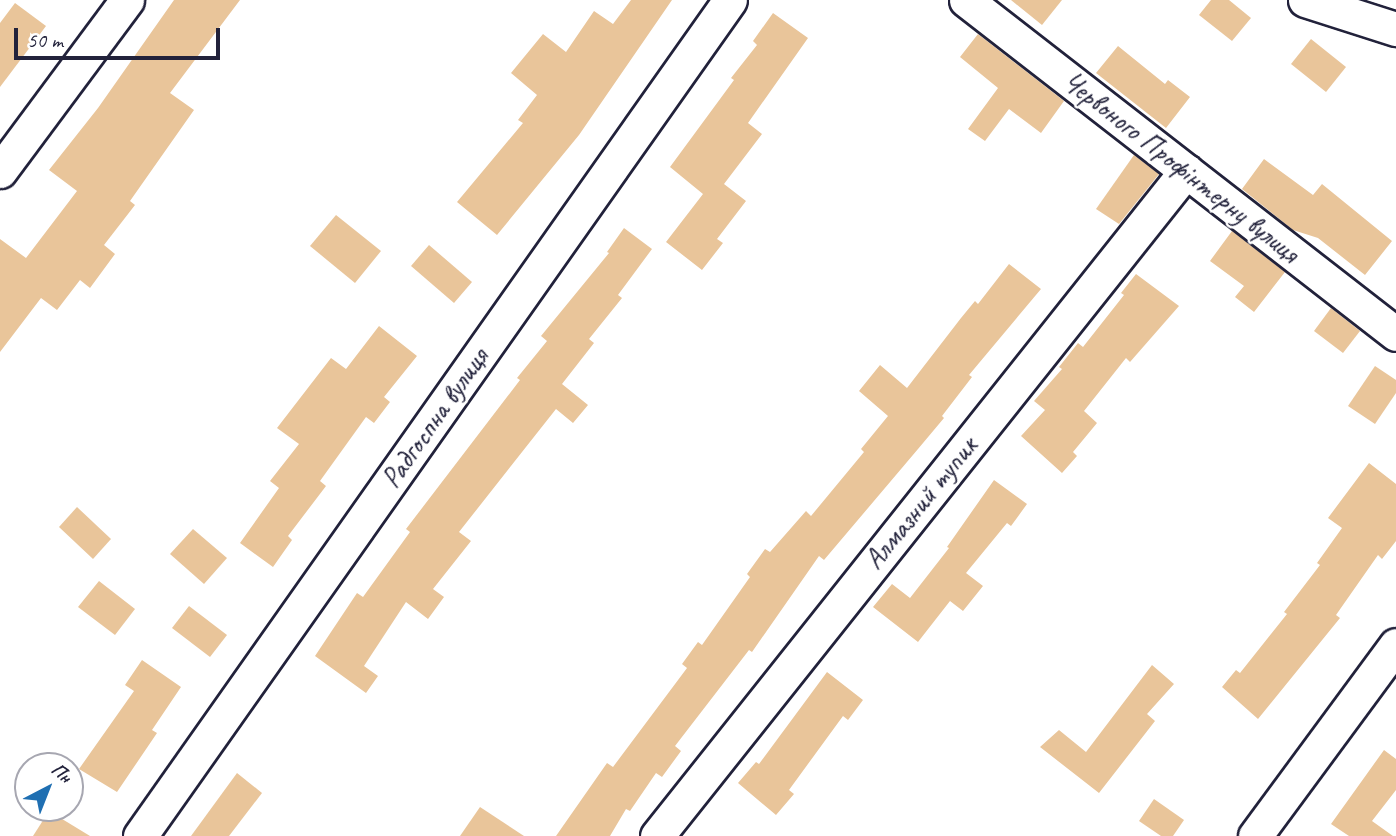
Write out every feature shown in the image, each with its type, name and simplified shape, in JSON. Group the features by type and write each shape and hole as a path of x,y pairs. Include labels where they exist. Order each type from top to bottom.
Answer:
{"street":[{"path":"0,171 127,0"},
{"name":"Радгоспна вулиця","path":"140,836 730,0"},
{"name":"Червоного Профінтерну вулиця","path":"966,0 1396,334"},
{"path":"1305,0 1396,29"},
{"name":"Алмазний тупик","path":"657,836 1186,171"},
{"path":"1255,836 1396,645"}],"building":[{"path":"174,0 240,0 170,93 194,110 130,201 135,205 104,245 115,254 90,288 80,280 57,310 41,298 0,352 0,239 26,258 77,191 49,170 98,108"},
{"path":"631,0 672,0 579,135 497,235 457,202 523,123 518,120 537,95 511,73 543,34 566,52 594,11 613,24"},
{"path":"1011,0 1062,0 1042,25"},
{"path":"1211,0 1229,0 1251,18 1232,41 1199,15"},
{"path":"15,3 46,26 0,87 0,23"},
{"path":"773,13 808,38 748,123 762,134 724,184 746,201 717,239 723,243 702,270 666,242 703,194 670,167 734,80 731,78 757,45 753,41"},
{"path":"978,34 1064,101 1041,133 1009,109 985,141 968,129 998,88 960,57"},
{"path":"1311,39 1346,67 1326,92 1291,64"},
{"path":"1118,46 1165,84 1168,80 1190,97 1166,128 1096,73"},
{"path":"1134,155 1159,174 1119,224 1096,209"},
{"path":"1264,159 1313,195 1322,184 1392,241 1365,275 1318,238 1293,230 1242,189"},
{"path":"336,215 381,251 355,283 310,246"},
{"path":"624,228 652,249 618,295 622,298 589,339 594,343 562,384 588,405 573,423 556,409 459,532 471,541 433,589 444,597 428,619 406,602 364,666 378,676 366,693 315,656 357,593 363,597 410,532 406,529 520,380 517,378 547,341 541,336 609,253 607,252"},
{"path":"1232,231 1285,272 1254,312 1235,297 1244,286 1210,261"},
{"path":"429,245 472,282 454,303 411,266"},
{"path":"1009,264 1041,289 969,375 972,377 942,416 944,418 824,560 819,556 752,652 749,650 675,746 681,751 662,777 656,773 630,811 626,809 610,836 556,836 607,763 613,767 687,668 682,664 698,642 702,645 750,577 747,574 765,549 770,552 806,511 811,516 864,452 861,449 888,416 859,391 880,365 907,388 961,318 975,301 978,304"},
{"path":"1136,274 1179,306 1130,362 1126,358 1084,411 1097,423 1073,452 1077,456 1062,473 1021,436 1045,410 1034,401 1062,369 1059,367 1078,343 1083,347 1124,295 1121,293"},
{"path":"1331,308 1360,331 1343,353 1314,331"},
{"path":"379,326 417,356 384,397 390,402 374,423 366,417 320,481 326,486 288,536 292,540 273,567 240,543 279,488 270,481 299,444 277,428 331,358 346,369"},
{"path":"1375,366 1396,380 1396,393 1375,424 1348,406"},
{"path":"1369,463 1396,484 1396,541 1382,559 1378,555 1336,615 1340,618 1258,719 1222,687 1236,670 1240,673 1287,614 1284,612 1320,565 1317,563 1342,528 1328,518"},
{"path":"994,480 1027,504 1011,526 1007,523 966,573 983,586 963,611 950,601 918,642 873,607 892,584 910,598 949,548 947,547"},
{"path":"77,507 111,539 93,559 59,527"},
{"path":"193,529 227,558 204,584 170,554"},
{"path":"99,581 135,609 115,635 78,607"},
{"path":"189,606 227,635 210,657 172,628"},
{"path":"142,660 181,687 152,730 157,733 117,792 84,772 84,762 134,691 125,685"},
{"path":"1152,665 1174,684 1147,714 1155,721 1099,793 1040,747 1059,730 1086,752"},
{"path":"827,672 863,700 848,720 843,716 789,790 794,794 776,815 738,783 756,762 759,764"},
{"path":"1384,750 1396,759 1396,790 1372,821 1393,836 1349,836 1331,824"},
{"path":"237,773 262,793 229,836 191,836"},
{"path":"1154,799 1184,820 1173,836 1161,836 1139,821"},
{"path":"480,807 524,836 460,836"},
{"path":"42,822 67,822 90,836 33,836"}]}
